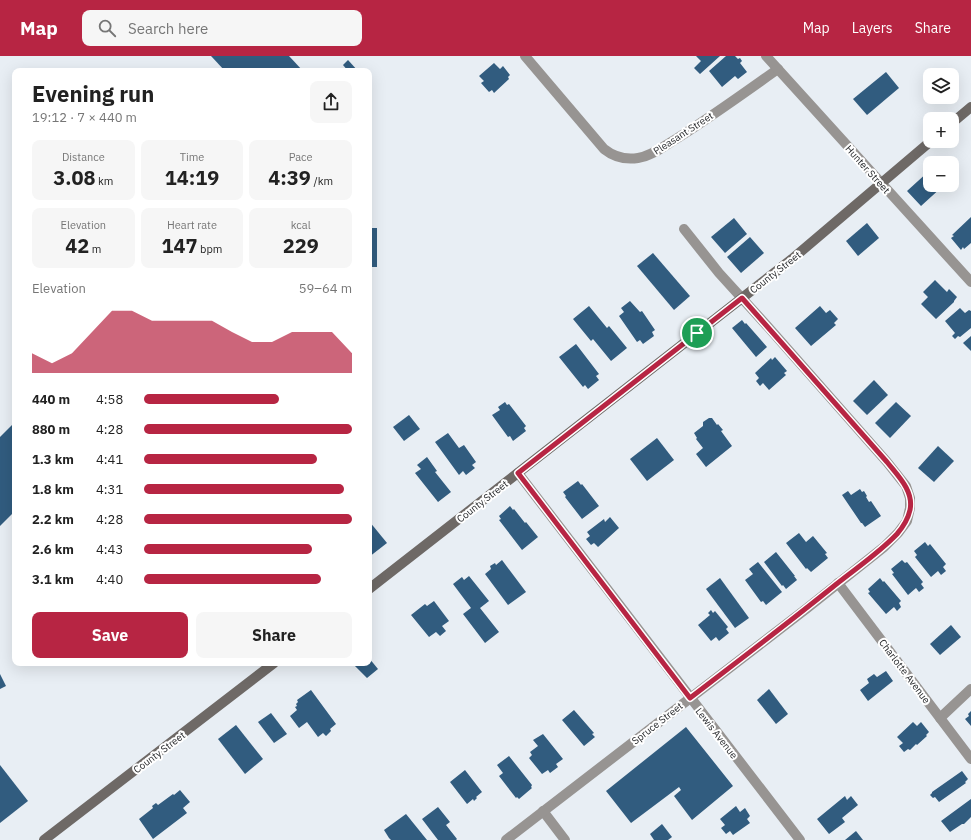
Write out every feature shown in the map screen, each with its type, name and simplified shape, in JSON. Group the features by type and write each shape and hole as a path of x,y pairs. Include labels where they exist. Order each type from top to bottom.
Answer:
{"street":[{"name":"Pleasant Street","path":"525,56 604,149 612,155 624,159 639,158 653,154 778,70"},
{"name":"Hunter Street","path":"766,56 971,282"},
{"path":"959,117 971,107"},
{"name":"County Street","path":"372,587 792,259 923,148"},
{"path":"684,229 719,273 742,298"},
{"name":"Spruce Street","path":"506,840 884,547 898,533 907,521 910,508 910,498 906,486 887,462 742,298"},
{"name":"Lewis Avenue","path":"518,473 800,840"},
{"name":"Charlotte Avenue","path":"838,583 971,759"},
{"name":"County Street","path":"44,840 270,666"},
{"path":"940,718 971,689"},
{"path":"543,811 565,840"}],"building":[{"path":"211,56 289,56 300,68 222,68"},
{"path":"696,56 720,56 700,74 694,68 701,61"},
{"path":"726,56 735,56 738,59 740,58 742,61 740,63 747,72 738,79 735,76 722,87 709,71"},
{"path":"348,60 355,68 346,68 343,65"},
{"path":"494,63 500,69 503,66 510,75 508,77 509,79 494,93 492,90 489,92 481,83 484,81 479,76"},
{"path":"886,72 899,88 867,115 853,99"},
{"path":"923,176 923,192 936,192 921,206 907,191"},
{"path":"971,217 971,243 964,249 963,247 961,250 951,238 954,236 952,235"},
{"path":"734,218 747,234 725,253 711,237"},
{"path":"867,223 879,238 858,256 846,241"},
{"path":"372,228 377,228 377,267 372,267"},
{"path":"750,237 764,253 741,273 727,257"},
{"path":"653,253 690,296 674,310 637,266"},
{"path":"935,280 947,292 949,289 957,297 954,302 936,319 921,304 928,297 923,292"},
{"path":"630,301 640,312 642,311 655,330 652,332 654,336 643,344 640,340 637,342 619,316 624,312 621,308"},
{"path":"589,306 607,328 609,326 627,348 611,361 593,339 591,341 573,319"},
{"path":"820,306 826,313 830,310 838,319 834,323 836,325 811,346 795,328"},
{"path":"960,308 965,313 969,310 971,311 971,328 955,339 952,336 955,333 945,321"},
{"path":"742,320 767,347 756,357 732,328"},
{"path":"971,336 971,351 963,343"},
{"path":"576,344 599,374 596,376 599,380 588,389 585,385 583,387 559,357"},
{"path":"775,357 787,371 784,373 786,375 769,390 763,383 760,386 756,381 759,378 755,373 771,358 772,360"},
{"path":"874,380 888,395 867,415 853,401"},
{"path":"505,402 507,405 509,404 526,426 524,428 526,431 513,441 510,436 508,437 492,415 500,410 498,407"},
{"path":"896,402 911,416 890,438 875,423"},
{"path":"409,415 420,429 404,441 393,427"},
{"path":"709,418 712,418 723,430 721,431 732,446 706,467 696,454 703,448 696,439 697,438 694,433 703,426 703,422"},
{"path":"12,425 12,514 0,526 0,437"},
{"path":"448,433 459,448 464,445 476,462 472,465 475,468 466,475 463,471 459,475 435,442"},
{"path":"657,438 674,460 647,481 630,459"},
{"path":"938,446 954,461 934,482 918,468"},
{"path":"427,457 437,471 435,472 451,492 438,502 415,473 421,469 417,465"},
{"path":"578,481 599,506 582,519 565,497 566,496 563,492"},
{"path":"860,489 862,492 864,491 869,502 871,501 881,516 865,527 842,495 848,491 851,495"},
{"path":"510,506 538,537 522,550 499,520 501,519 499,516"},
{"path":"610,517 619,528 598,547 594,543 591,545 586,539 590,536 587,532 604,519 605,522"},
{"path":"372,525 387,543 372,555"},
{"path":"799,533 806,542 813,536 827,553 825,554 828,558 811,572 807,568 806,569 786,543"},
{"path":"925,542 928,546 930,544 946,564 943,567 946,571 941,575 938,571 931,577 915,557 917,555 914,551"},
{"path":"776,552 797,580 786,589 783,585 782,586 764,562"},
{"path":"502,560 526,592 508,605 485,574 491,569 490,566 495,563 496,565"},
{"path":"902,560 905,563 907,562 923,582 921,584 924,588 919,592 916,588 908,595 892,574 894,573 891,569"},
{"path":"758,562 782,592 766,605 763,601 761,602 745,580 753,574 749,569"},
{"path":"469,576 489,601 480,608 499,632 485,643 463,614 471,608 453,584 462,577 464,580"},
{"path":"720,578 749,618 735,628 706,589"},
{"path":"880,578 901,601 899,603 901,607 897,611 894,607 886,614 868,593 870,592 868,589"},
{"path":"434,601 449,621 442,626 446,631 440,636 436,632 429,637 411,615 425,604 427,606"},
{"path":"711,610 713,613 715,611 728,627 726,629 729,633 719,641 716,637 711,641 698,625 710,615 708,613"},
{"path":"951,625 961,637 940,655 930,644"},
{"path":"372,662 378,669 367,678 355,666 372,666"},
{"path":"886,671 893,681 868,701 860,690 869,683 867,679 874,674 877,677"},
{"path":"0,674 6,686 0,689"},
{"path":"769,689 788,714 776,724 757,700"},
{"path":"311,690 336,724 330,729 331,731 326,736 323,733 318,737 307,722 299,728 290,716 297,710 295,707 297,706 297,700"},
{"path":"574,710 594,733 592,734 595,737 584,746 562,720"},
{"path":"971,711 971,726 965,719 969,716 968,714"},
{"path":"271,713 287,734 274,743 258,722"},
{"path":"913,722 917,726 921,722 929,732 926,735 927,736 917,745 916,744 910,750 908,749 904,752 899,746 903,743 897,737"},
{"path":"236,725 263,759 245,774 218,739"},
{"path":"686,727 733,786 692,820 674,796 681,790 679,787 631,823 606,791"},
{"path":"543,734 563,759 556,764 558,767 550,773 548,770 542,774 529,758 532,755 530,752 538,746 533,740"},
{"path":"509,756 532,785 532,788 519,799 517,797 516,798 499,776 503,773 497,765"},
{"path":"0,765 28,801 0,823"},
{"path":"465,770 482,792 474,801 473,799 467,804 450,782"},
{"path":"962,771 968,779 965,782 966,783 939,802 935,797 933,798 930,795 932,792"},
{"path":"180,790 190,802 183,808 187,813 153,839 139,819 153,808 152,806 156,803 158,805"},
{"path":"845,796 847,800 851,796 858,805 842,818 845,822 829,834 817,819"},
{"path":"971,799 971,817 964,824 950,832 941,821"},
{"path":"736,806 740,812 745,808 750,816 747,819 750,823 733,835 730,831 726,834 721,828 725,825 720,819"},
{"path":"438,807 450,822 446,825 457,839 456,840 438,840 422,819"},
{"path":"406,814 427,840 391,840 389,838 384,830"},
{"path":"662,824 672,837 668,840 654,840 650,834"},
{"path":"856,831 863,840 845,840"}],"route":[{"path":"742,298 887,462 906,486 910,498 910,508 907,521 898,533 884,547 690,698 518,473 697,333 742,298"}]}
